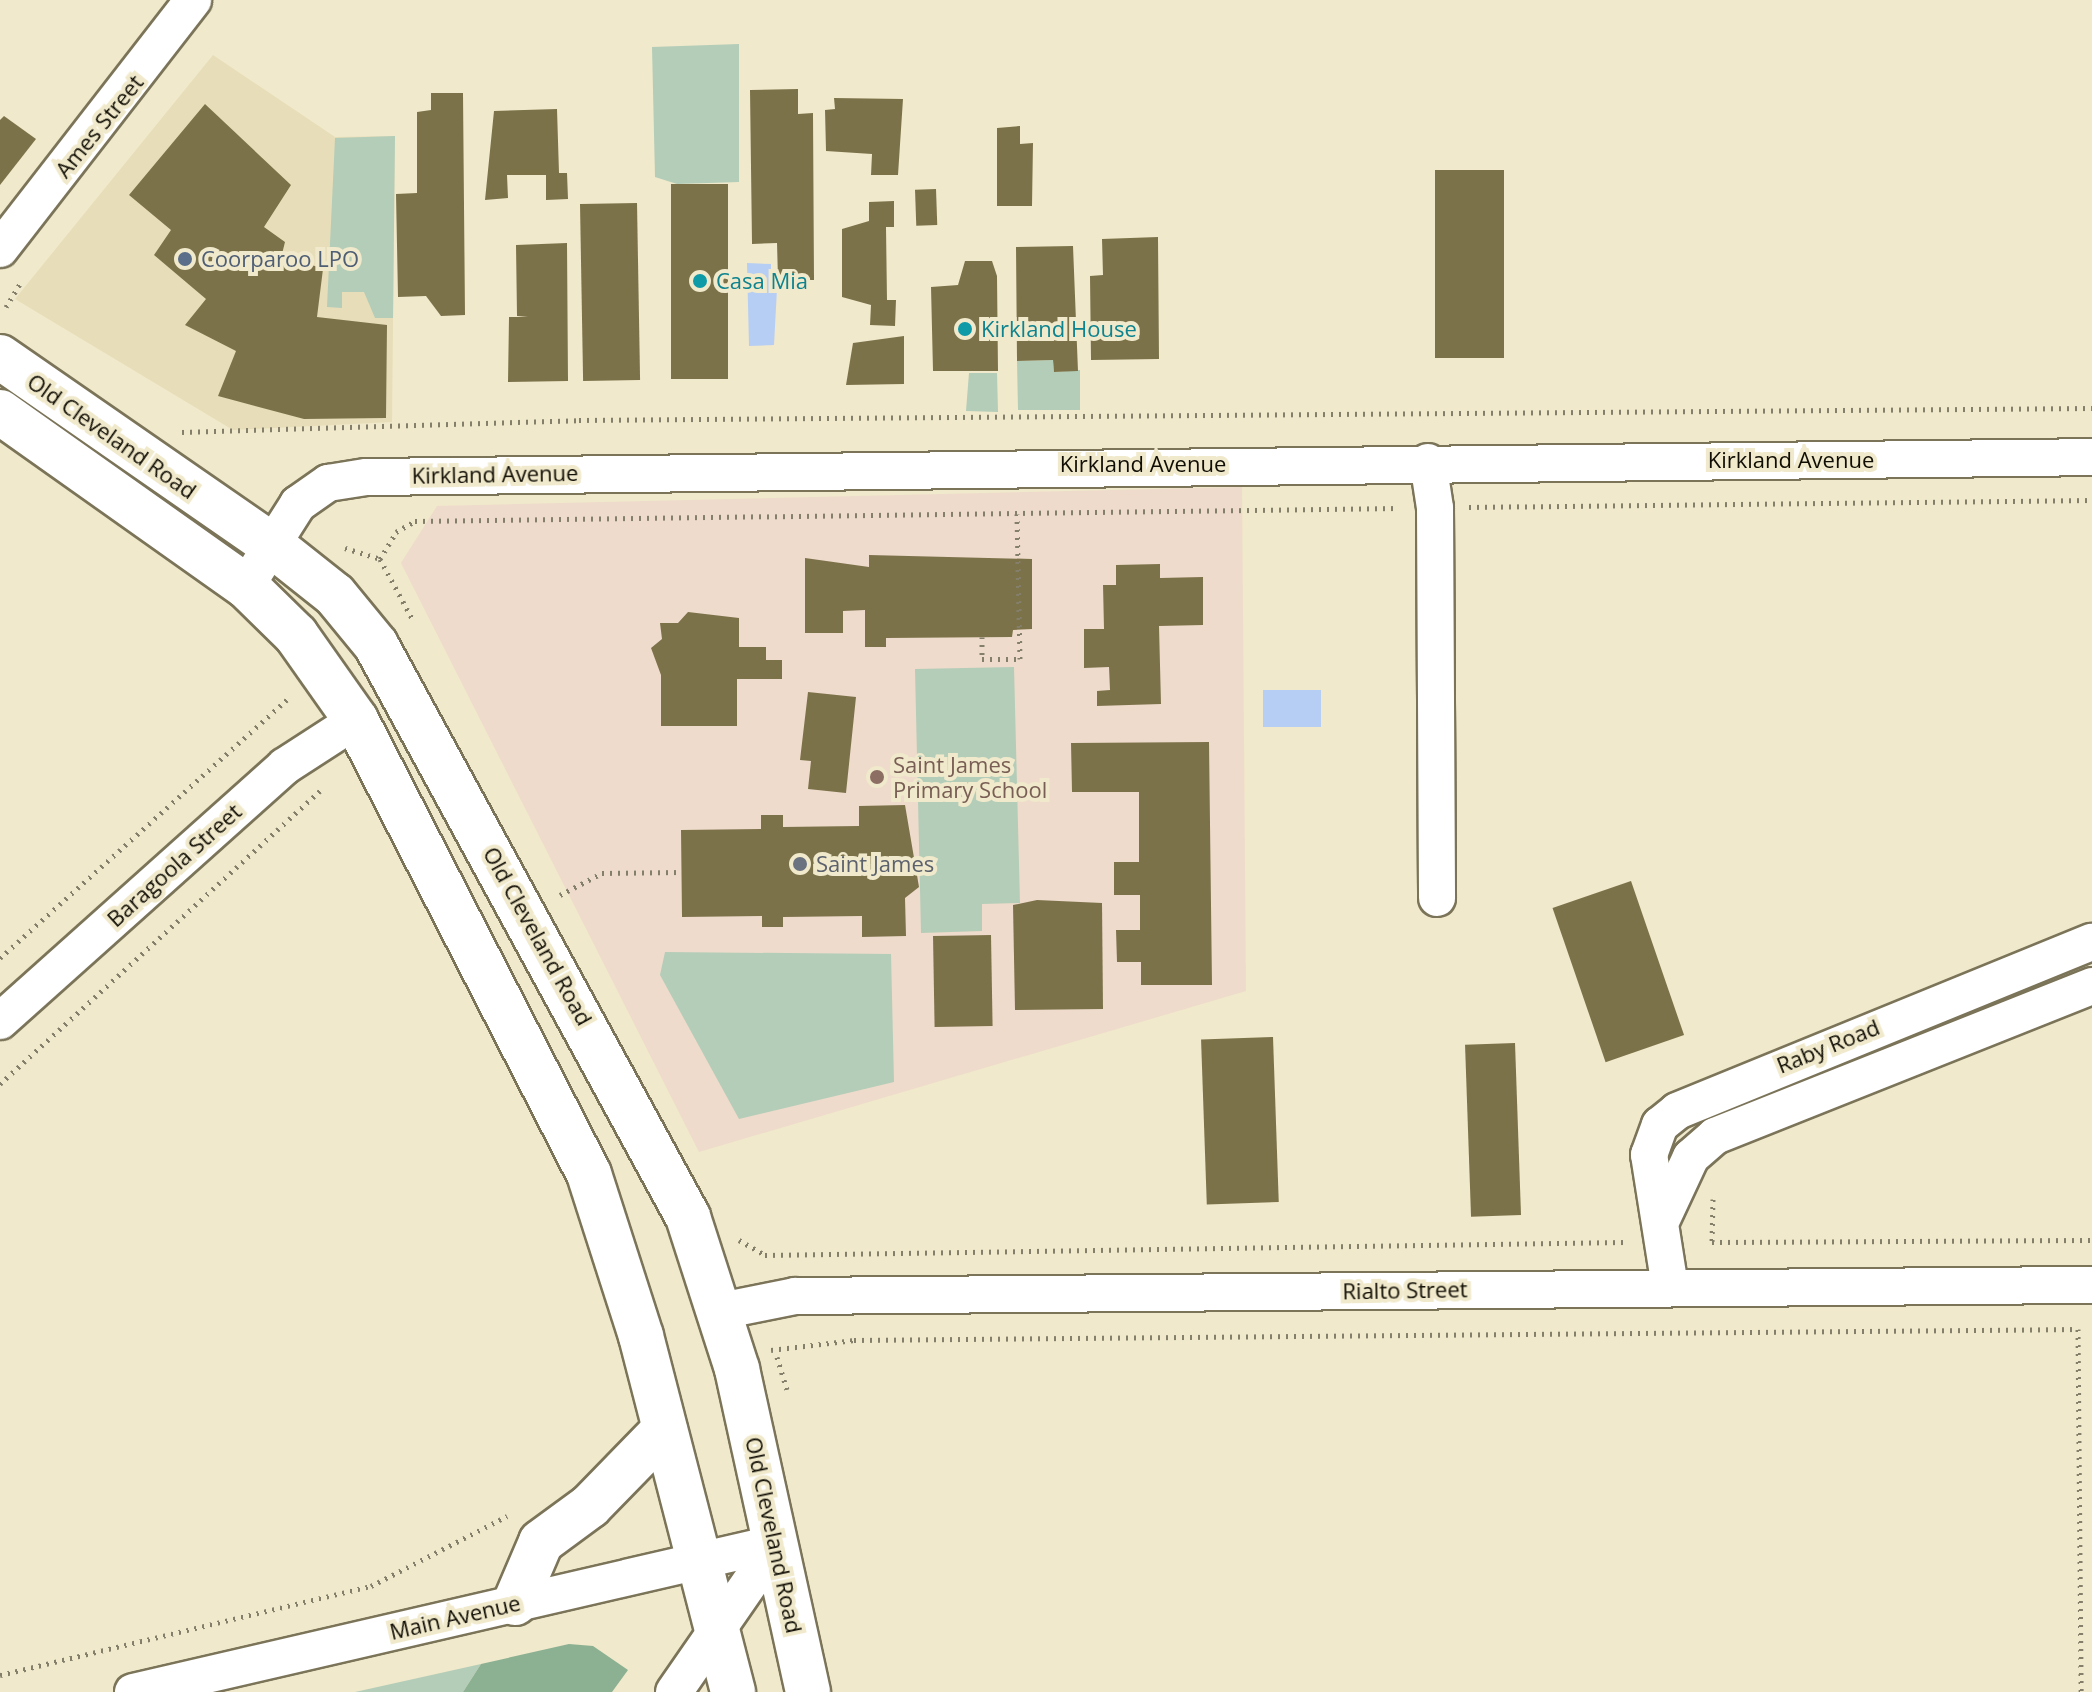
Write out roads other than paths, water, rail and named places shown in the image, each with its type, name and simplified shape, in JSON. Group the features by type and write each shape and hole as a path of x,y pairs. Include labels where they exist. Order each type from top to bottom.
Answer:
{"highway":[{"name":"Old Cleveland Road","path":"0,357 272,545 359,620 398,683 660,1156 720,1311 777,1543 808,1692"},
{"name":"Old Cleveland Road","path":"0,412 246,586 305,647 356,720 589,1174 665,1429 733,1692"},
{"path":"515,1603 541,1542 590,1506 665,1429"}],"street":[{"name":"Ames Street","path":"0,249 193,0"},
{"name":"Kirkland Avenue","path":"246,586 272,545 318,488 367,477 1428,462 2092,457"},
{"path":"1428,462 1435,508 1437,898"},
{"name":"Baragoola Street","path":"0,1021 267,782 356,720"},
{"name":"Raby Road","path":"1670,1287 1663,1217 1649,1155 1660,1125 1677,1111 2092,942"},
{"name":"Raby Road","path":"1663,1217 1691,1157 1715,1136 2092,986"},
{"name":"Rialto Street","path":"720,1311 795,1296 2092,1285"},
{"path":"674,1692 717,1638 777,1543"},
{"name":"Main Avenue","path":"135,1692 777,1543"}],"water":[{"path":"747,263 771,264 771,288 777,289 774,345 749,346"},
{"path":"1263,690 1321,690 1321,727 1263,727"}],"place":[{"name":"Coorparoo LPO","path":"185,259"},
{"name":"Casa Mia","path":"700,281"},
{"name":"Kirkland House","path":"965,329"},
{"name":"Saint James Primary School","path":"877,777"},
{"name":"Saint James","path":"800,864"}]}
